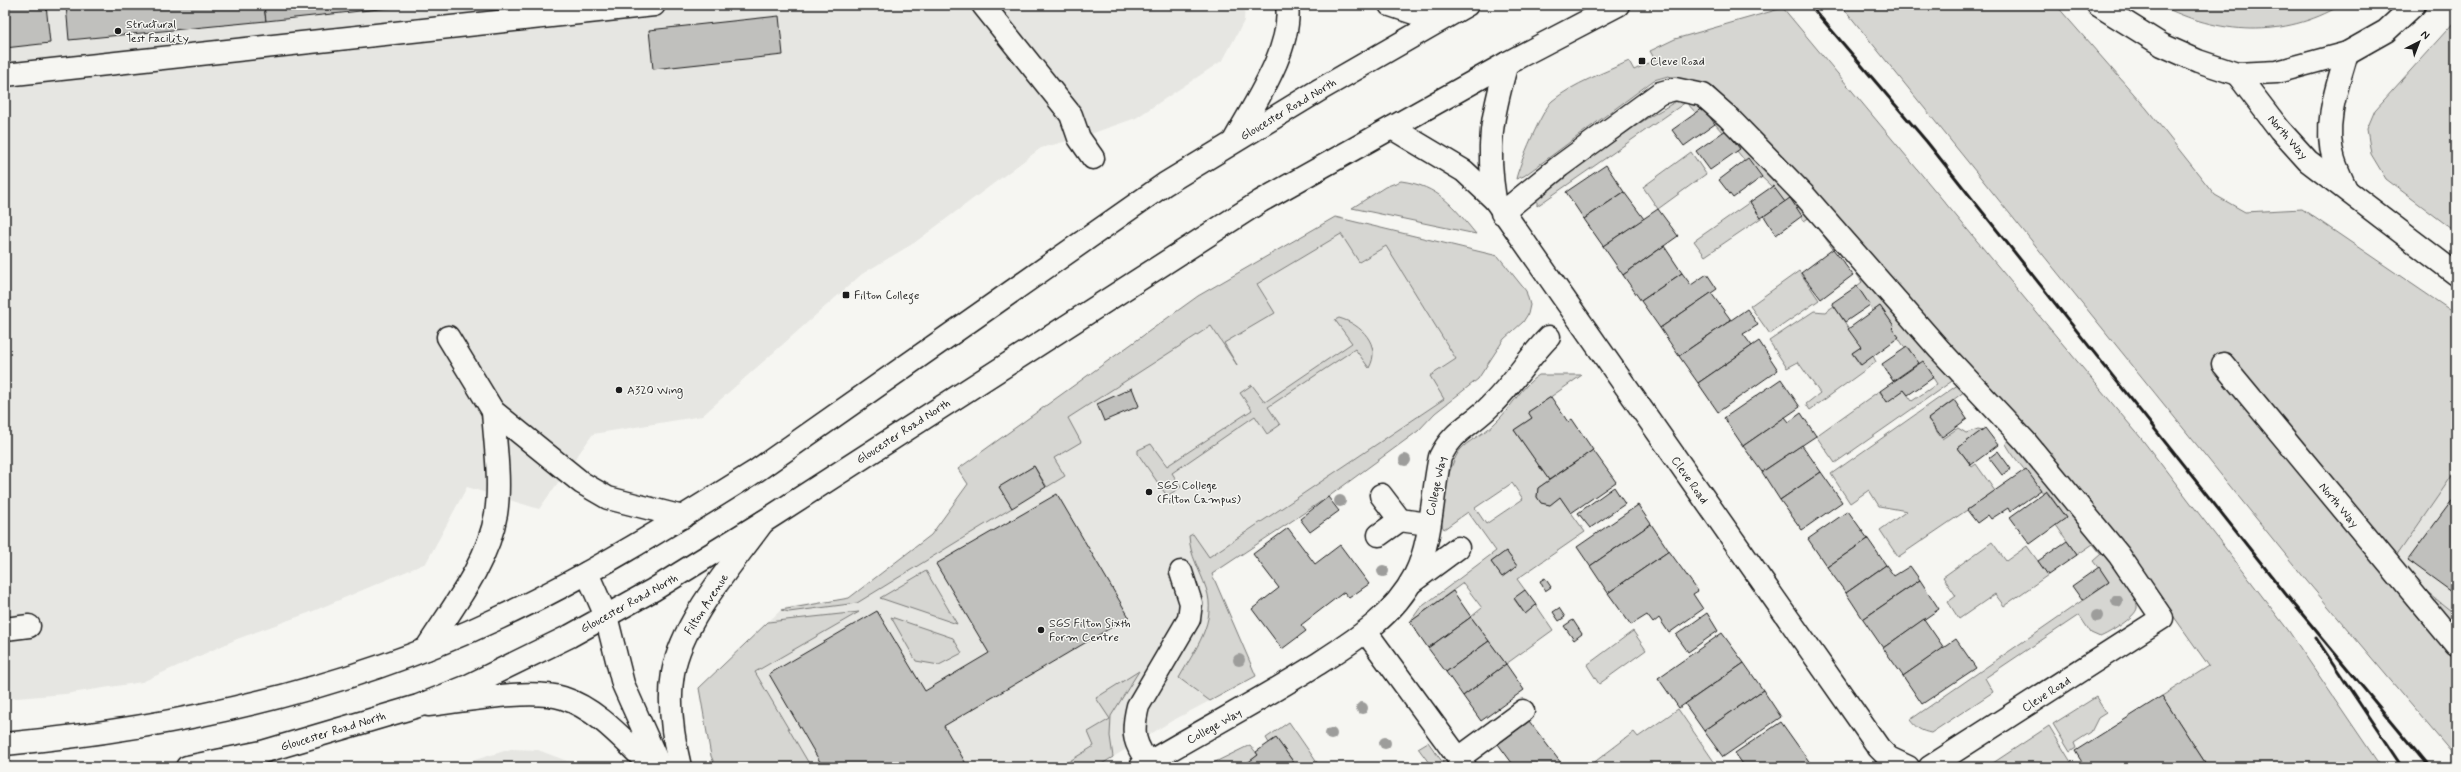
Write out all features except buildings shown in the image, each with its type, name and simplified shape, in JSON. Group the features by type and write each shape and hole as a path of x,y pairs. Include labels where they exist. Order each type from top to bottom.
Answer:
{"street":[{"path":"5,75 654,5"},
{"path":"983,5 1071,115 1079,138 1094,158"},
{"path":"1234,142 1269,77 1284,37 1287,5"},
{"path":"1390,5 1438,21"},
{"name":"Gloucester Road North","path":"587,573 683,517 776,457 1165,184 1343,76 1468,5"},
{"name":"Gloucester Road North","path":"187,767 284,746 418,706 468,686 606,616 653,590 762,522 1261,200 1507,63 1618,5"},
{"path":"2098,5 2162,45 2198,61 2238,74 2277,72 2347,53 2386,31 2414,5"},
{"name":"North Way","path":"2347,53 2331,115 2330,136 2334,160 2347,190"},
{"name":"Cleve Road","path":"1498,206 1490,171 1490,138 1492,116 1507,63"},
{"name":"North Way","path":"2238,74 2280,130 2308,160 2456,274"},
{"name":"Cleve Road","path":"1498,206 1560,166 1660,94 1674,89 1703,95 1728,117 1804,195 1939,349 2025,441 2119,555 2162,618 1930,767"},
{"name":"Cleve Road","path":"1392,128 1464,171 1498,206 1843,698 1879,748 1897,764"},
{"path":"448,337 493,410 582,483 608,498 683,517"},
{"name":"College Way","path":"1147,766 1262,699 1366,632 1389,612 1410,583 1421,562 1440,456 1445,445 1459,430 1494,402 1549,337"},
{"name":"North Way","path":"2223,364 2456,645"},
{"path":"426,649 479,564 496,515 493,410"},
{"path":"1381,495 1400,520"},
{"path":"1379,535 1400,520 1428,524"},
{"name":"Filton Avenue","path":"680,767 672,697 673,673 681,647 696,616 762,522"},
{"path":"1410,583 1458,548"},
{"path":"1147,766 1136,743 1134,722 1138,706 1189,619 1191,603 1181,572"},
{"path":"5,744 186,720 310,688 426,649 500,618 587,573 606,616 623,684 660,767"},
{"path":"5,629 29,626"},
{"path":"1366,632 1462,762 1523,711"},
{"path":"418,706 526,695 550,695 564,698 602,721 652,767"}],"shaded area":[{"path":"5,5 1245,5 1244,21 1223,60 1136,118 1079,138 1041,148 914,243 862,274 702,416 593,434 539,509 467,487 426,563 311,612 237,639 142,682 65,694 5,699"},
{"path":"1841,5 2056,5 2147,109 2215,195 2245,212 2302,209 2456,314 2456,470 2396,557 2426,591 2456,615 2456,758 2306,580"},
{"path":"2160,5 2341,5 2319,16 2297,24 2274,28 2251,29 2228,27 2205,22 2182,15"},
{"path":"1783,8 2141,438 2288,630 2381,767 2208,767 2162,696 2209,666 2135,562 2021,426 1713,87 1668,76 1654,80 1524,176 1516,179 1526,151 1548,106 1552,101 1570,89 1629,61 1634,70 1655,60 1650,51 1675,39"},
{"path":"2456,20 2456,232 2386,179 2371,154 2367,129 2375,110"},
{"path":"1680,99 1689,100 1703,108 1696,113 1686,102 1537,206 1537,200 1543,190 1646,119"},
{"path":"1722,123 1840,245 1833,249 1810,217 1804,221 1790,198 1785,202 1748,164 1737,151 1740,148 1726,130 1723,133 1715,124"},
{"path":"1691,152 1706,174 1658,209 1643,187"},
{"path":"1401,181 1426,187 1444,199 1476,234 1352,208 1385,187"},
{"path":"1750,202 1761,218 1705,256 1694,241"},
{"name":"SGS College (Filton Campus)","path":"1335,217 1498,256 1504,339 1478,379 1435,413 1418,431 1328,497 1212,574 1256,676 1170,722 1097,767 716,767 711,756 699,688 783,608 849,598 931,535 968,484 958,469 1198,296"},
{"path":"1335,217 1498,256 1526,291 1530,305 1528,314 1523,322 1504,339 1478,379 1435,413 1418,431 1328,497 1212,574 1256,676 1210,701 1179,678 1203,635 1209,612 1209,600 1206,588 1191,550 1189,536 1193,534 1209,557 1444,399 1430,376 1456,359 1386,246 1359,262 1341,234 1257,284 1275,313 1224,343 1237,365 1211,326 1068,418 1081,442 1054,458 1065,476 1047,487 1034,466 1000,487 1012,508 857,603 789,612 781,610 849,598 931,535 968,484 958,469 1198,296"},
{"path":"1799,271 1819,300 1770,334 1750,306"},
{"path":"1862,272 1955,379 1835,463 1816,436 1879,391 1887,401 1904,390 1912,401 1937,384 1923,362 1918,364 1908,347 1905,348 1892,328 1894,326 1880,306 1873,311 1857,286 1862,282 1856,273"},
{"path":"1834,306 1861,347 1852,353 1860,365 1873,356 1876,362 1810,410 1806,404 1820,393 1798,362 1787,368 1769,341 1814,311 1825,312"},
{"path":"1339,318 1355,325 1362,330 1367,337 1373,351 1369,368 1355,349 1268,407 1280,425 1267,434 1255,416 1172,473 1181,487 1167,496 1138,454 1138,450 1151,444 1167,466 1252,410 1240,393 1252,385 1265,402 1352,343 1335,320"},
{"path":"1539,375 1582,375 1529,412 1532,418 1514,430 1549,480 1538,488 1537,497 1541,503 1550,505 1560,497 1585,532 1517,579 1525,590 1514,599 1525,614 1536,605 1553,630 1506,664 1471,617 1482,608 1463,583 1410,622 1420,608 1496,551 1468,512 1444,529 1441,523 1441,513 1444,490 1456,456 1460,450 1494,424 1533,379","holes":["1512,483 1523,499 1486,524 1475,508","1506,551 1517,566 1502,577 1491,562"]},
{"path":"1959,384 1965,391 1928,419 1942,439 1958,428 1966,433 1978,429 1983,430 1958,448 1972,467 1976,464 1995,491 1898,557 1880,530 1907,511 1879,506 1869,490 1850,503 1831,474"},
{"path":"2009,437 2103,552 2121,577 2133,597 2137,608 2132,616 2127,620 2115,629 2100,637 2091,633 2079,615 1985,678 1993,692 1931,733 1927,732 1919,729 1910,720 2109,582 2093,561 2101,554 2093,544 2077,555 2056,525 2066,518 2047,491 2043,493 2014,457 2006,444"},
{"path":"2456,470 2456,615 2426,591 2396,557"},
{"path":"1992,542 2006,561 2027,546 2048,575 2004,606 1995,594 1959,619 1948,602 1956,596 1943,577"},
{"path":"926,571 957,624 880,598"},
{"path":"859,612 755,672 811,767 716,767 711,756 699,688 768,622"},
{"path":"891,617 953,638 962,653 939,665 916,661"},
{"path":"1633,631 1646,650 1599,684 1587,665"},
{"path":"1139,671 1111,716 1110,736 1113,757 1097,767 1060,767 1094,746 1088,732 1110,719 1096,698"},
{"path":"2096,697 2106,713 2098,718 2091,732 2074,743 2076,748 2070,752 2053,724"},
{"path":"1678,709 1715,763 1709,767 1588,767 1634,732 1638,737"},
{"path":"1289,722 1320,767 1297,767 1276,738 1269,743 1266,738"},
{"path":"2049,726 2074,767 1987,767"},
{"path":"1428,742 1446,767 1432,767 1418,748"},
{"path":"1250,745 1258,755 1242,767 1205,767"},
{"path":"511,749 538,750 583,767 452,767"}],"railway":[{"path":"1810,5 1927,142 2288,597 2429,767"},
{"path":"2316,638 2402,767"}],"place":[{"name":"Structural Test Facility","path":"118,31"},
{"name":"Cleve Road","path":"1642,61"},
{"name":"Filton College","path":"846,295"},
{"name":"A320 Wing","path":"619,390"},
{"name":"SGS College (Filton Campus)","path":"1149,492"},
{"name":"SGS Filton Sixth Form Centre","path":"1041,630"}]}
